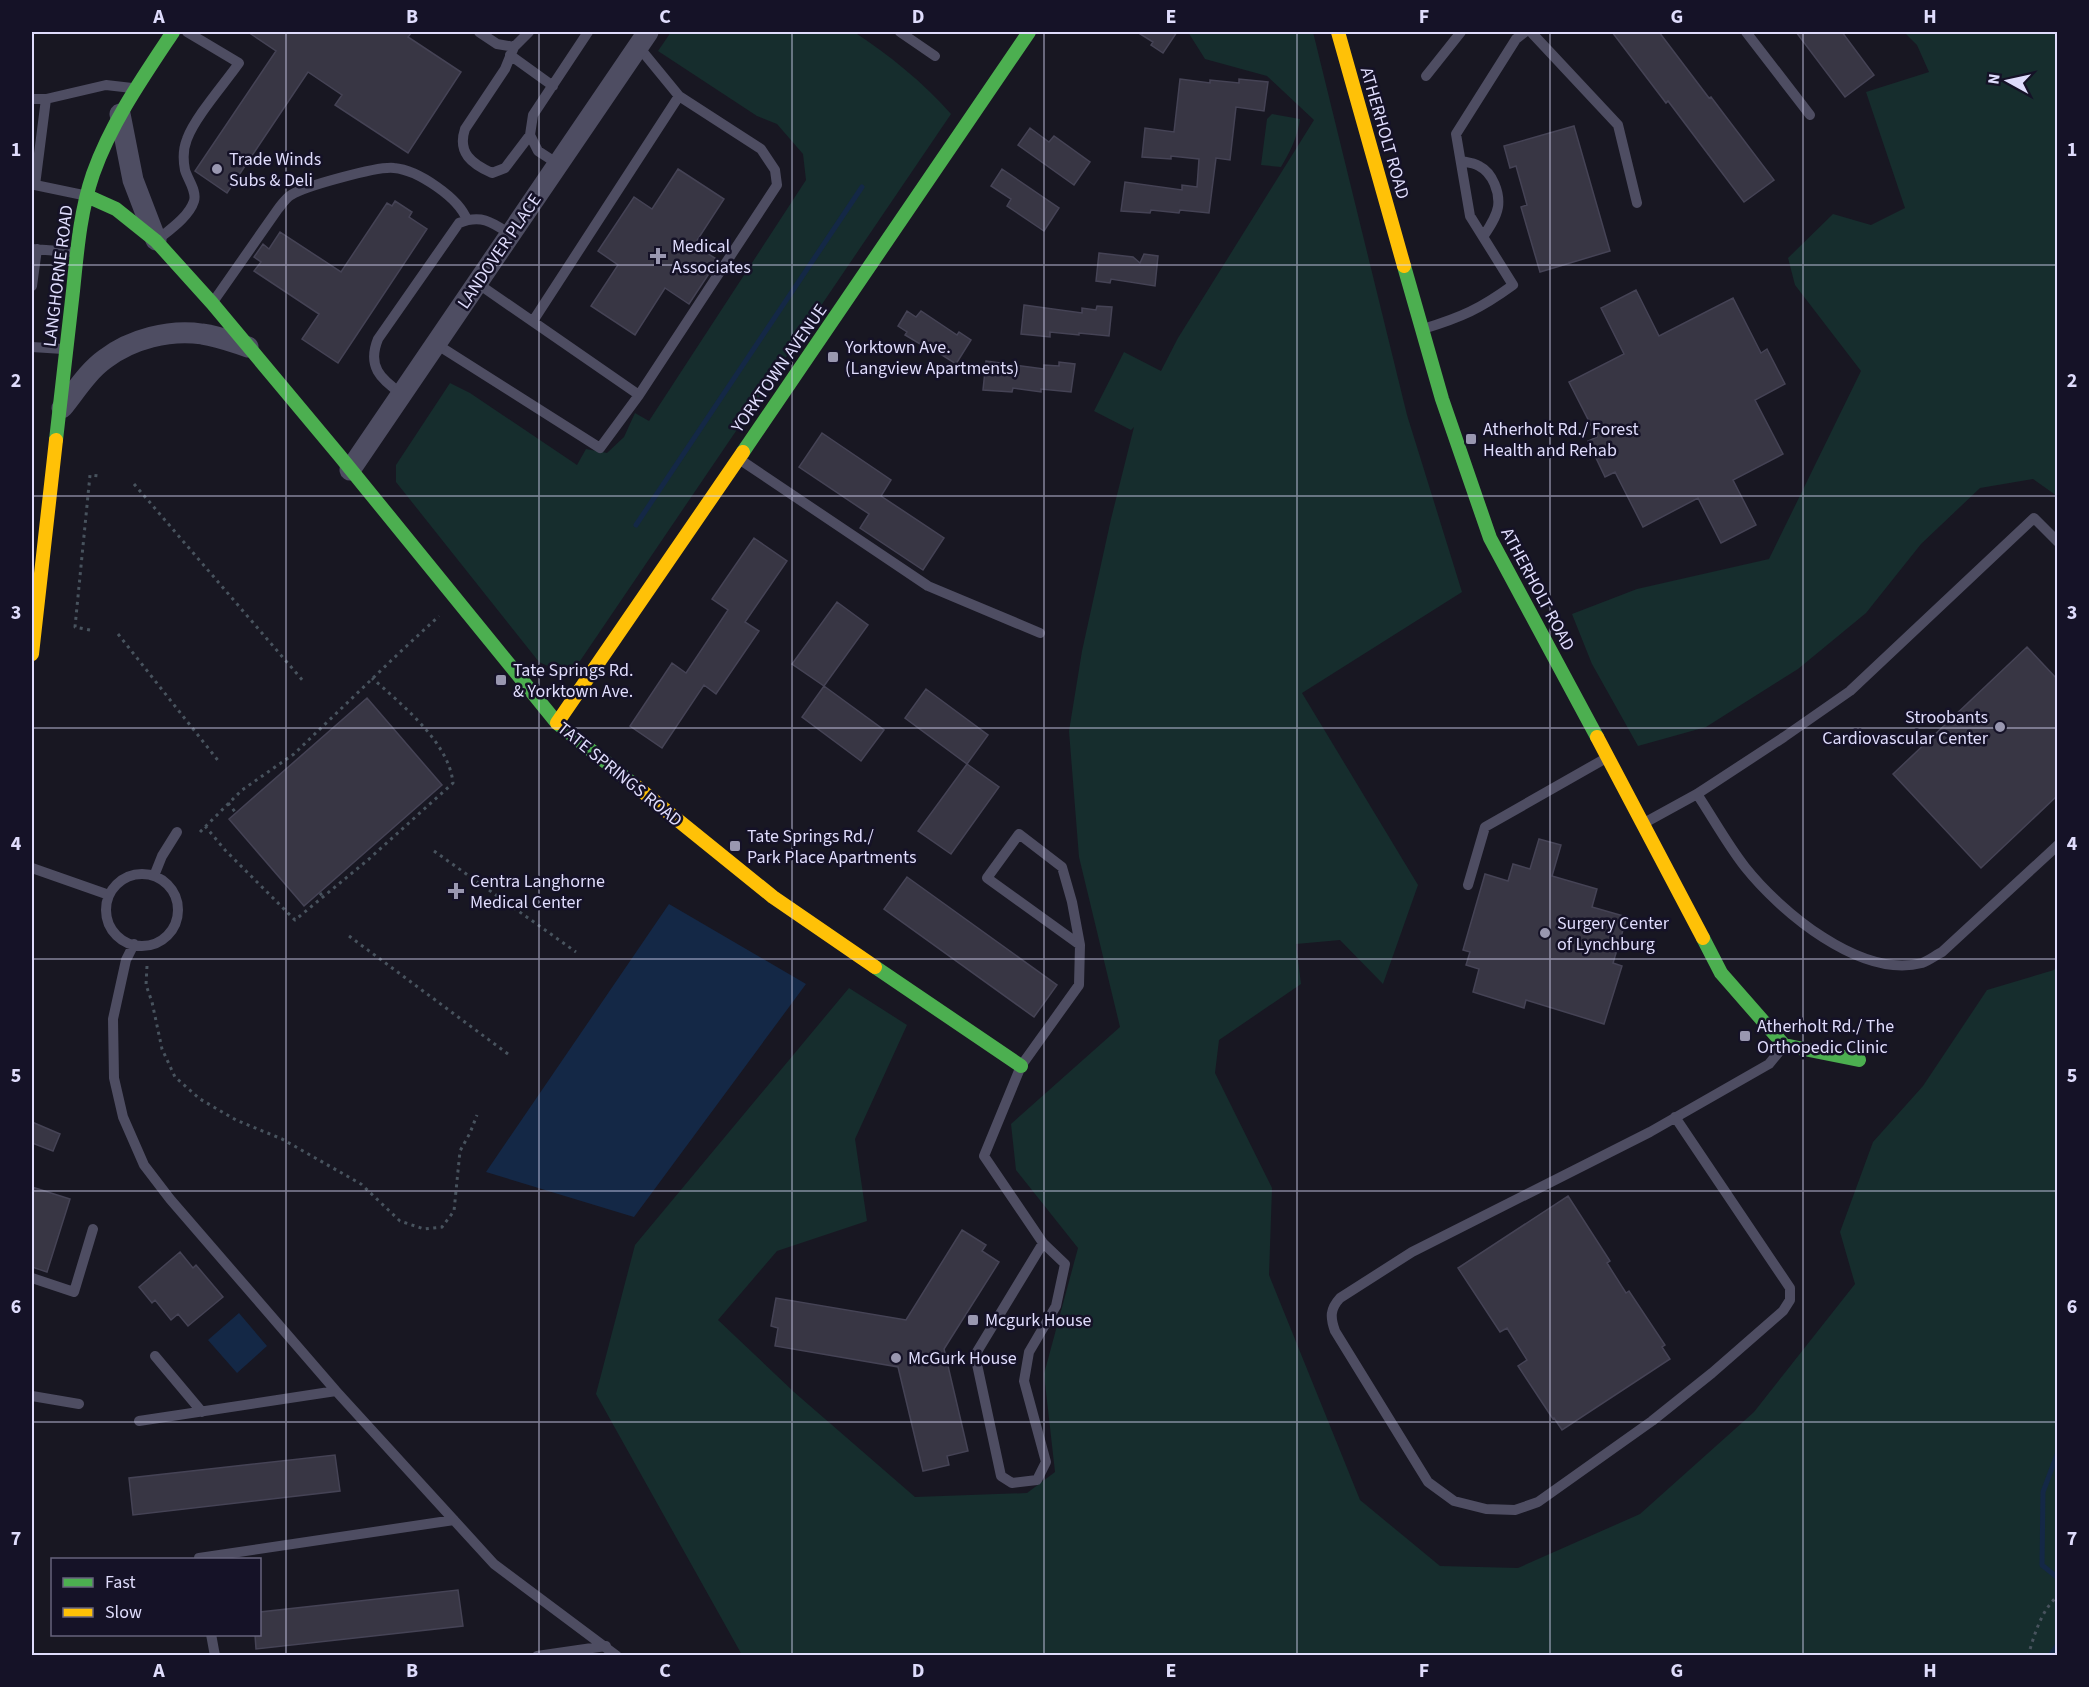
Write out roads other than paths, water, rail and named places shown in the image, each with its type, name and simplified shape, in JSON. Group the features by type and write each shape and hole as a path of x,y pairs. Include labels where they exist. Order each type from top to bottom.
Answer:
{"street":[{"name":"LANGHORNE ROAD","path":"32,654 34,606 44,505 59,411 77,252 87,196 103,151 120,114 173,32"},
{"name":"YORKTOWN AVENUE","path":"557,723 905,217 1029,32"},
{"name":"ATHERHOLT ROAD","path":"1338,32 1442,399 1490,538 1721,974 1785,1045"},
{"name":"LANDOVER PLACE","path":"350,470 643,39"},
{"name":"TATE SPRINGS ROAD","path":"120,114 133,180 156,241"},
{"name":"TATE SPRINGS ROAD","path":"87,196 116,209 156,241 212,303 557,723 772,897 1021,1066"},
{"path":"59,411 95,367 106,358 133,344 165,334 202,334 248,346"},
{"path":"1785,1045 1859,1060"}],"lane":[{"path":"156,241 172,227 194,201 195,194 185,171 183,157 187,139 195,124 239,63 187,32"},
{"path":"479,32 512,51 553,86"},
{"path":"529,32 512,51 505,69 465,129 462,138 464,153 478,167 492,173 505,168 530,135 533,115 588,32"},
{"path":"900,32 935,56"},
{"path":"1426,76 1461,32"},
{"path":"1422,329 1459,318 1476,310 1513,285 1470,216 1456,134 1516,39 1525,32"},
{"path":"1531,32 1618,125 1637,203"},
{"path":"1746,32 1810,115"},
{"path":"436,344 600,448 639,395 777,185 775,170 761,149 679,96 643,39"},
{"path":"32,99 46,99 106,85 135,88"},
{"path":"533,321 679,96"},
{"path":"46,99 33,182 87,196"},
{"path":"530,135 538,151 558,164"},
{"path":"1461,161 1479,166 1491,176 1497,190 1498,206 1492,223 1483,237"},
{"path":"212,303 279,208 290,196 302,190 377,169 394,168 410,173 454,200 464,210 463,221"},
{"path":"402,394 389,385 374,365 373,352 378,339 453,230 463,221 479,218 494,223 510,234"},
{"path":"32,286 34,249 77,252"},
{"path":"477,283 639,395"},
{"path":"32,346 66,350"},
{"path":"739,458 928,586 1040,633"},
{"path":"1643,823 1697,794 1850,691 2034,518 2058,542"},
{"path":"1468,885 1485,827 1608,757"},
{"path":"1697,794 1744,866 1785,910 1822,938 1869,960 1894,965 1922,963 1942,952 2058,845"},
{"path":"154,876 162,856 177,832"},
{"path":"1043,1243 975,1355 1001,1476 1012,1483 1037,1480 1046,1462 1024,1381 1029,1352 1056,1306 1065,1264 1043,1243 984,1156 1021,1066 1079,985 1080,945 1072,902 1062,867 1019,834 987,878 1080,945"},
{"path":"32,868 110,895"},
{"path":"143,874 154,876 172,890 177,901 175,924 169,934 149,945 125,942 109,924 106,913 110,895 120,881 131,876 143,874"},
{"path":"134,944 126,960 113,1019 114,1078 123,1117 144,1165 336,1391 494,1564 617,1656"},
{"path":"1675,1117 1790,1288 1790,1300 1777,1318 1712,1373 1652,1420 1538,1502 1515,1510 1486,1509 1454,1501 1428,1482 1335,1331 1330,1318 1332,1307 1340,1298 1412,1252 1675,1117 1769,1064 1785,1045"},
{"path":"32,1278 74,1292 93,1229"},
{"path":"155,1356 202,1412"},
{"path":"139,1421 336,1391"},
{"path":"32,1396 79,1404"},
{"path":"199,1558 454,1520"},
{"path":"211,1636 215,1656"},
{"path":"537,1656 606,1646"}],"water":[{"path":"669,904 806,984 634,1217 486,1172"},
{"path":"239,1313 267,1346 237,1373 208,1340"}],"waterway":[{"path":"636,525 862,187"},
{"path":"2058,1452 2043,1492 2042,1565 2058,1578"},
{"path":"2050,1656 2058,1644"}],"place":[{"name":"Trade Winds Subs & Deli","path":"217,169"},
{"name":"Medical Associates","path":"658,256"},
{"name":"Yorktown Ave. (Langview Apartments)","path":"833,357"},
{"name":"Atherholt Rd./ Forest Health and Rehab","path":"1471,439"},
{"name":"Tate Springs Rd. & Yorktown Ave.","path":"501,680"},
{"name":"Stroobants Cardiovascular Center","path":"2000,727"},
{"name":"Tate Springs Rd./ Park Place Apartments","path":"735,846"},
{"name":"Centra Langhorne Medical Center","path":"456,891"},
{"name":"Surgery Center of Lynchburg","path":"1545,933"},
{"name":"Atherholt Rd./ The Orthopedic Clinic","path":"1745,1036"},
{"name":"Mcgurk House","path":"973,1320"},
{"name":"McGurk House","path":"896,1358"}]}
